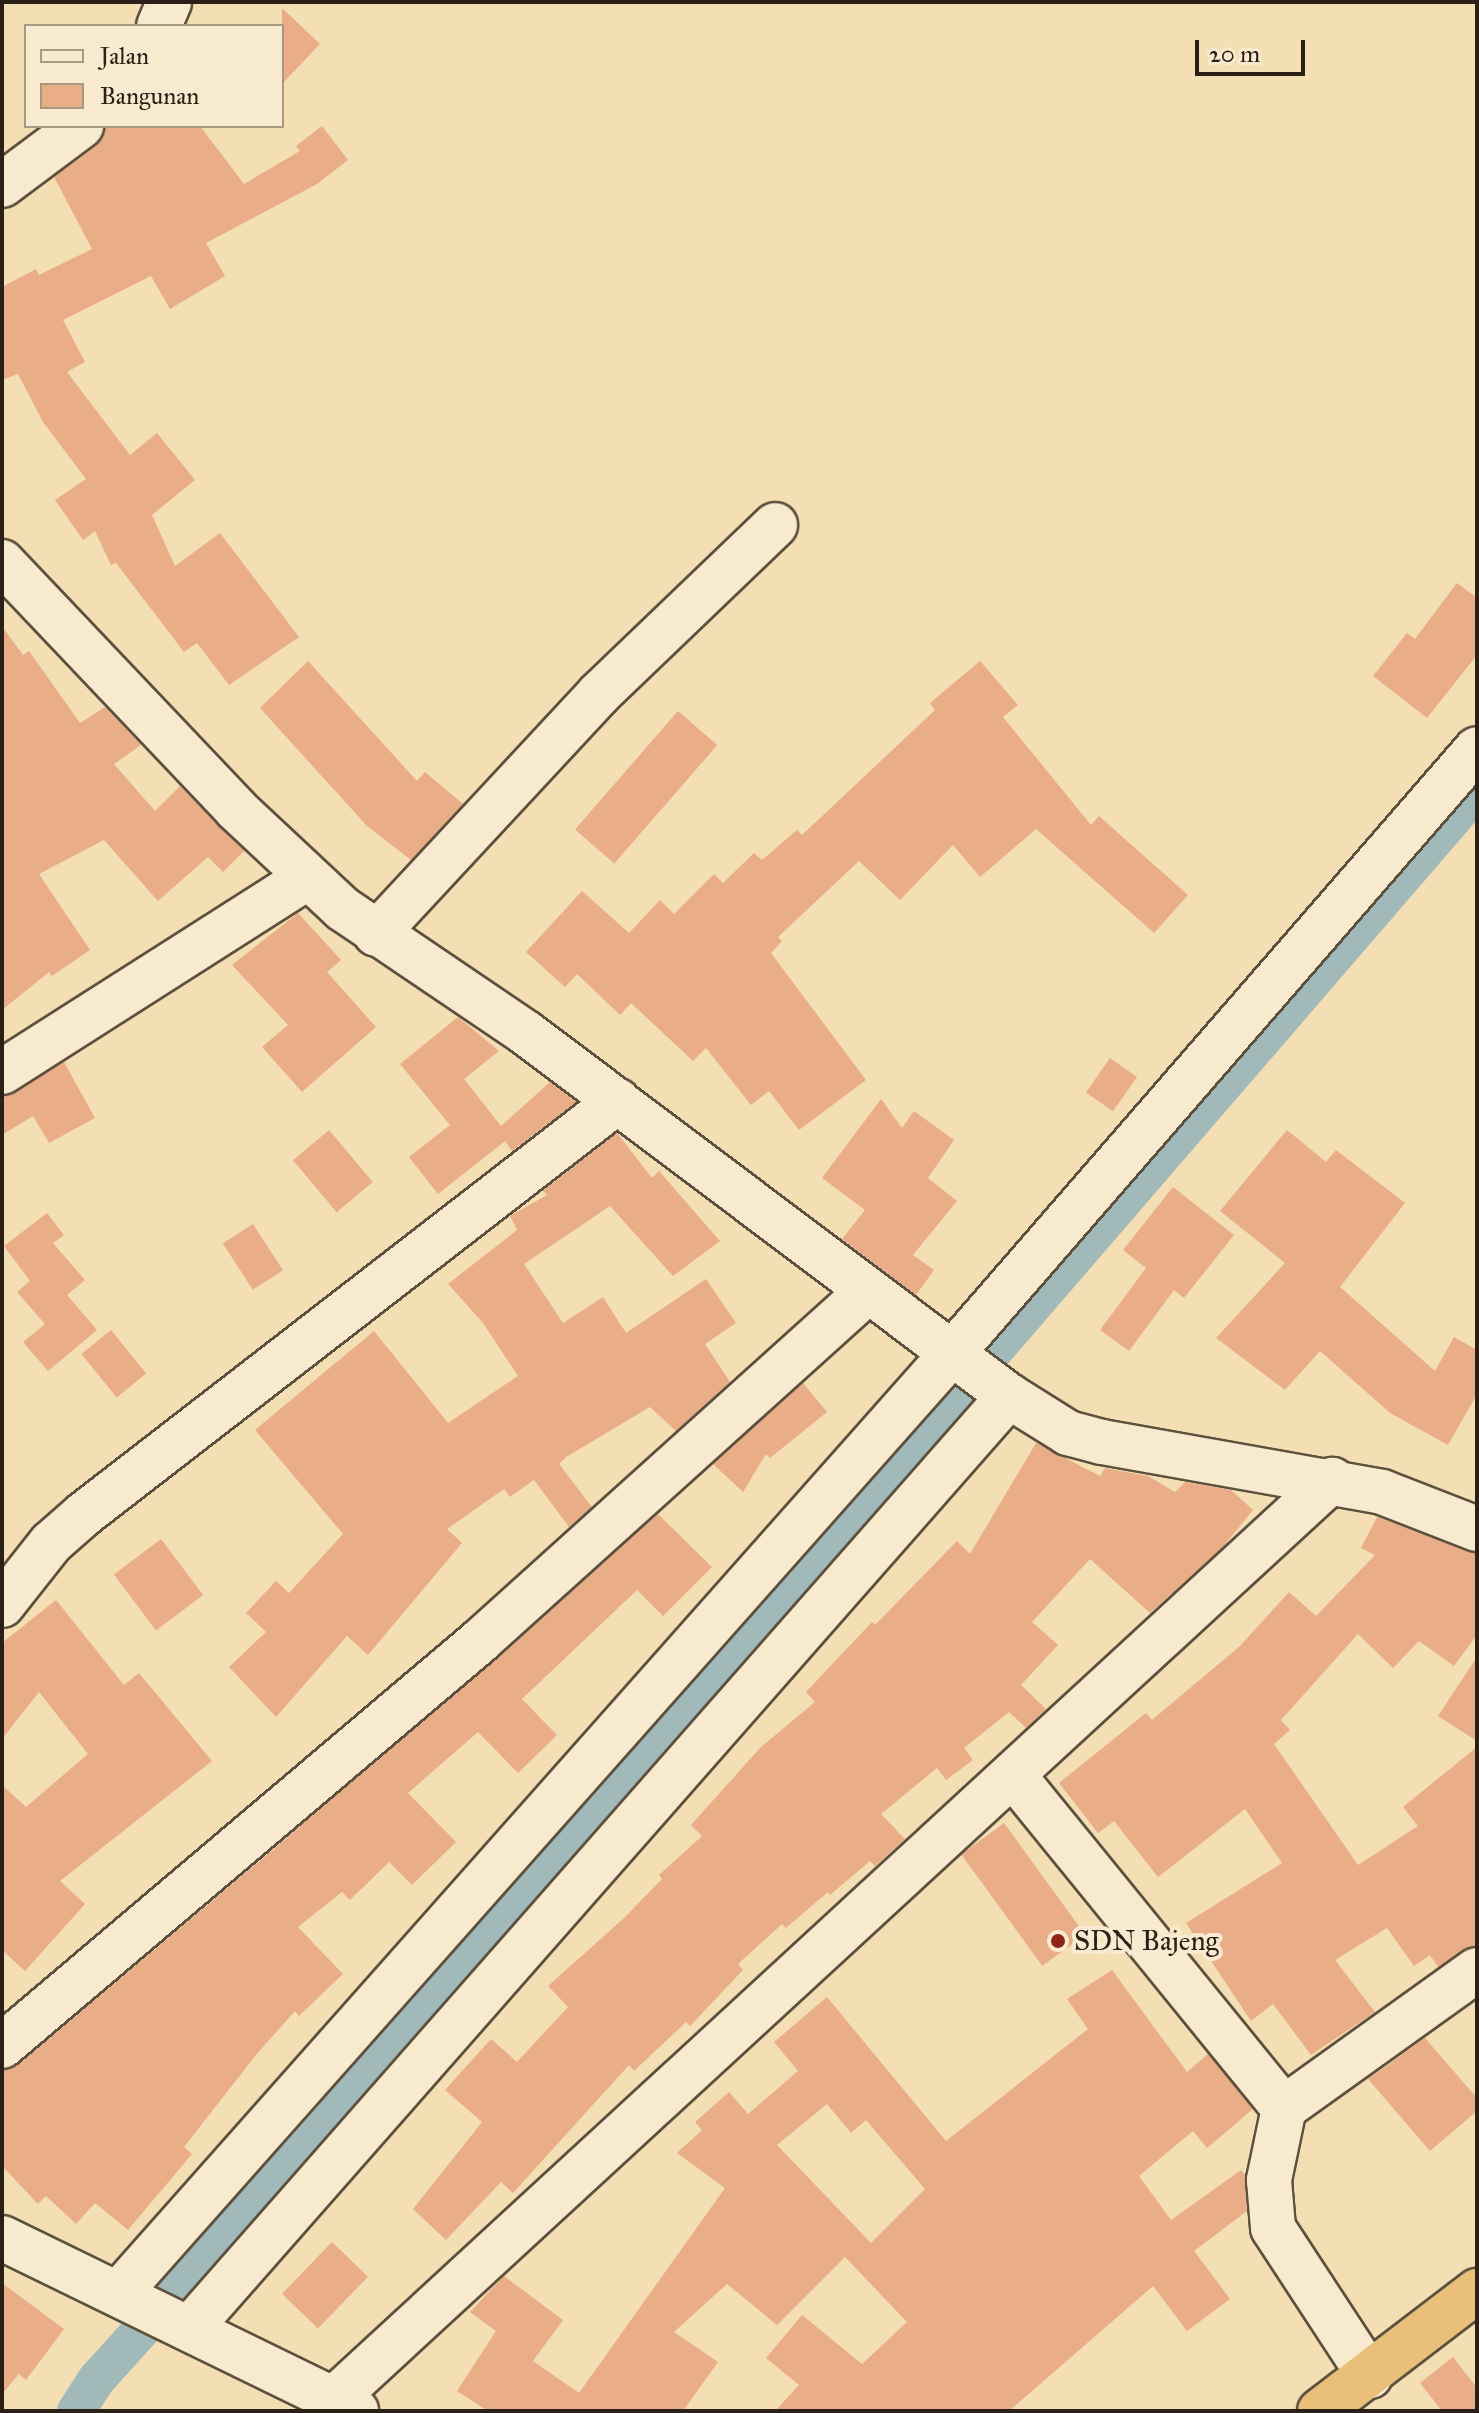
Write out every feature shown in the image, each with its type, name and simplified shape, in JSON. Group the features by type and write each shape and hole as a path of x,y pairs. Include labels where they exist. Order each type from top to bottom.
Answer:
{"highway":[{"path":"1320,2411 1370,2376 1477,2291"}],"street":[{"path":"160,24 169,2"},
{"path":"2,185 78,128"},
{"path":"376,934 599,694 775,525"},
{"path":"2,562 306,878 376,934 526,1033 867,1292 959,1355 1004,1393 1068,1433 1102,1442 1332,1480 1382,1492 1477,1529"},
{"path":"126,2298 959,1355 1477,749"},
{"path":"2,1072 306,878"},
{"path":"2,1605 51,1543 84,1514 618,1101"},
{"path":"2,2046 480,1641 867,1292"},
{"path":"183,2324 1004,1393"},
{"path":"2,2238 345,2405 717,2041 1013,1775 1332,1480"},
{"path":"1013,1775 1284,2108"},
{"path":"1370,2376 1273,2228 1269,2180 1284,2108 1477,1970"}],"building":[{"path":"282,8 320,44 284,82 284,24"},
{"path":"322,126 348,160 317,184 206,243 225,276 170,309 151,276 63,320 85,362 67,372 130,455 157,433 195,480 152,515 175,566 220,533 299,637 229,685 197,643 184,652 116,563 111,565 95,531 83,540 55,500 86,479 43,422 18,374 2,380 2,287 36,269 39,275 92,249 54,177 96,146 105,128 202,128 244,184 300,151 296,146"},
{"path":"1457,583 1477,598 1477,655 1427,718 1373,676 1407,633 1415,639"},
{"path":"2,626 23,655 29,651 80,723 105,707 141,745 114,764 155,811 180,786 244,851 223,872 208,857 158,901 104,840 39,874 90,950 52,976 49,972 2,1010"},
{"path":"308,661 417,781 425,772 463,804 411,860 367,826 260,708"},
{"path":"980,661 1018,705 1003,717 1091,825 1099,816 1188,895 1154,933 1036,829 980,877 953,845 900,900 859,861 778,937 782,941 771,953 866,1080 799,1130 769,1091 751,1105 706,1048 693,1061 631,1003 620,1015 577,974 565,987 526,952 582,891 629,933 660,900 674,914 714,874 723,883 754,853 762,860 797,830 802,835 935,710 930,703"},
{"path":"678,711 717,745 614,864 575,829"},
{"path":"298,913 341,960 327,972 376,1027 302,1092 262,1047 288,1025 232,965"},
{"path":"458,1017 499,1051 464,1079 501,1126 550,1082 576,1102 512,1151 505,1141 438,1194 409,1157 450,1125 400,1064"},
{"path":"1110,1058 1137,1077 1113,1111 1086,1092"},
{"path":"64,1062 95,1118 49,1143 33,1116 2,1135 2,1097"},
{"path":"881,1099 902,1128 914,1111 954,1140 928,1178 957,1201 913,1255 934,1270 916,1295 842,1239 865,1210 822,1178"},
{"path":"329,1130 373,1182 337,1212 293,1160"},
{"path":"1287,1130 1326,1162 1336,1150 1405,1203 1340,1287 1435,1371 1454,1337 1477,1350 1477,1394 1448,1445 1390,1413 1320,1351 1285,1390 1216,1338 1285,1263 1220,1211"},
{"path":"617,1133 652,1178 659,1171 720,1241 673,1276 610,1206 524,1264 563,1323 603,1297 626,1333 706,1279 736,1323 705,1344 730,1382 676,1431 650,1407 566,1457 559,1464 592,1507 569,1527 534,1480 510,1497 504,1489 447,1529 462,1543 368,1655 347,1636 276,1717 229,1667 266,1632 246,1613 276,1581 289,1593 343,1534 255,1430 374,1331 448,1423 518,1376 483,1323 448,1284 517,1230 510,1216 547,1195 543,1191"},
{"path":"1173,1187 1234,1235 1184,1298 1174,1290 1129,1351 1100,1330 1146,1268 1123,1250"},
{"path":"47,1213 64,1235 53,1243 85,1280 67,1295 97,1330 48,1371 23,1342 45,1324 17,1292 30,1281 4,1246"},
{"path":"253,1224 283,1270 253,1290 223,1244"},
{"path":"111,1330 146,1374 117,1397 81,1354"},
{"path":"803,1383 827,1412 770,1458 766,1454 743,1492 713,1464"},
{"path":"1036,1443 1100,1476 1105,1468 1148,1476 1175,1492 1185,1482 1231,1490 1253,1510 1223,1547 1150,1613 1090,1559 1032,1622 1058,1645 1021,1685 1046,1709 1026,1728 1009,1712 964,1748 973,1760 946,1780 937,1768 881,1814 905,1839 875,1866 870,1861 830,1895 828,1892 786,1928 782,1924 738,1964 743,1970 690,2026 686,2022 634,2071 629,2065 513,2193 501,2182 446,2240 413,2209 482,2122 445,2090 491,2039 517,2062 568,2007 548,1986 623,1919 662,1879 659,1875 702,1836 691,1825 761,1747 815,1702 806,1692 872,1622 875,1625 957,1541 970,1554"},
{"path":"658,1514 712,1567 663,1616 637,1590 522,1699 557,1735 518,1773 478,1732 408,1793 456,1842 412,1885 389,1862 350,1900 342,1892 298,1927 343,1974 299,2016 295,2011 256,2055 184,2147 192,2154 128,2230 95,2203 76,2224 46,2196 38,2204 2,2166 2,2070 18,2065 282,1842"},
{"path":"1377,1517 1477,1553 1477,1635 1454,1666 1419,1641 1393,1668 1358,1634 1281,1720 1290,1730 1274,1744 1358,1865 1418,1826 1403,1807 1477,1747 1477,1945 1438,1967 1430,1955 1414,1966 1387,1928 1335,1960 1375,2012 1311,2055 1273,2004 1251,2021 1186,1923 1282,1863 1245,1809 1158,1877 1114,1821 1098,1833 1059,1783 1146,1713 1152,1720 1240,1646 1289,1592 1316,1616 1375,1555 1361,1548"},
{"path":"161,1539 203,1595 156,1630 114,1575"},
{"path":"56,1600 124,1685 139,1673 212,1761 60,1881 85,1904 25,1971 2,1950 2,1785 26,1807 88,1754 39,1692 2,1739 2,1643"},
{"path":"1477,1657 1477,1741 1438,1716"},
{"path":"1004,1823 1085,1935 1042,1966 961,1854"},
{"path":"1112,1970 1187,2072 1208,2054 1253,2109 1207,2148 1193,2131 1139,2176 1171,2220 1241,2170 1245,2175 1247,2211 1194,2251 1230,2299 1187,2331 1153,2286 1009,2411 775,2411 799,2385 766,2358 802,2315 862,2364 907,2322 845,2257 777,2325 727,2284 674,2332 718,2362 683,2411 488,2411 457,2391 496,2331 470,2312 504,2276 563,2320 533,2361 579,2393 725,2188 677,2153 702,2130 695,2122 729,2092 748,2114 798,2071 774,2042 827,1997 946,2141 1088,2029 1067,1999","holes":["827,2104 851,2133 866,2120 925,2189 871,2243 777,2145"]},
{"path":"1425,2038 1477,2098 1477,2111 1430,2151 1368,2079"},
{"path":"332,2242 368,2277 318,2329 282,2294"},
{"path":"2,2283 64,2329 26,2380 19,2374 2,2394"},
{"path":"1453,2357 1477,2388 1477,2411 1442,2411 1420,2383"}],"waterway":[{"path":"76,2411 97,2379 321,2131 1477,791"}],"place":[{"name":"SDN Bajeng","path":"1058,1941"}]}
